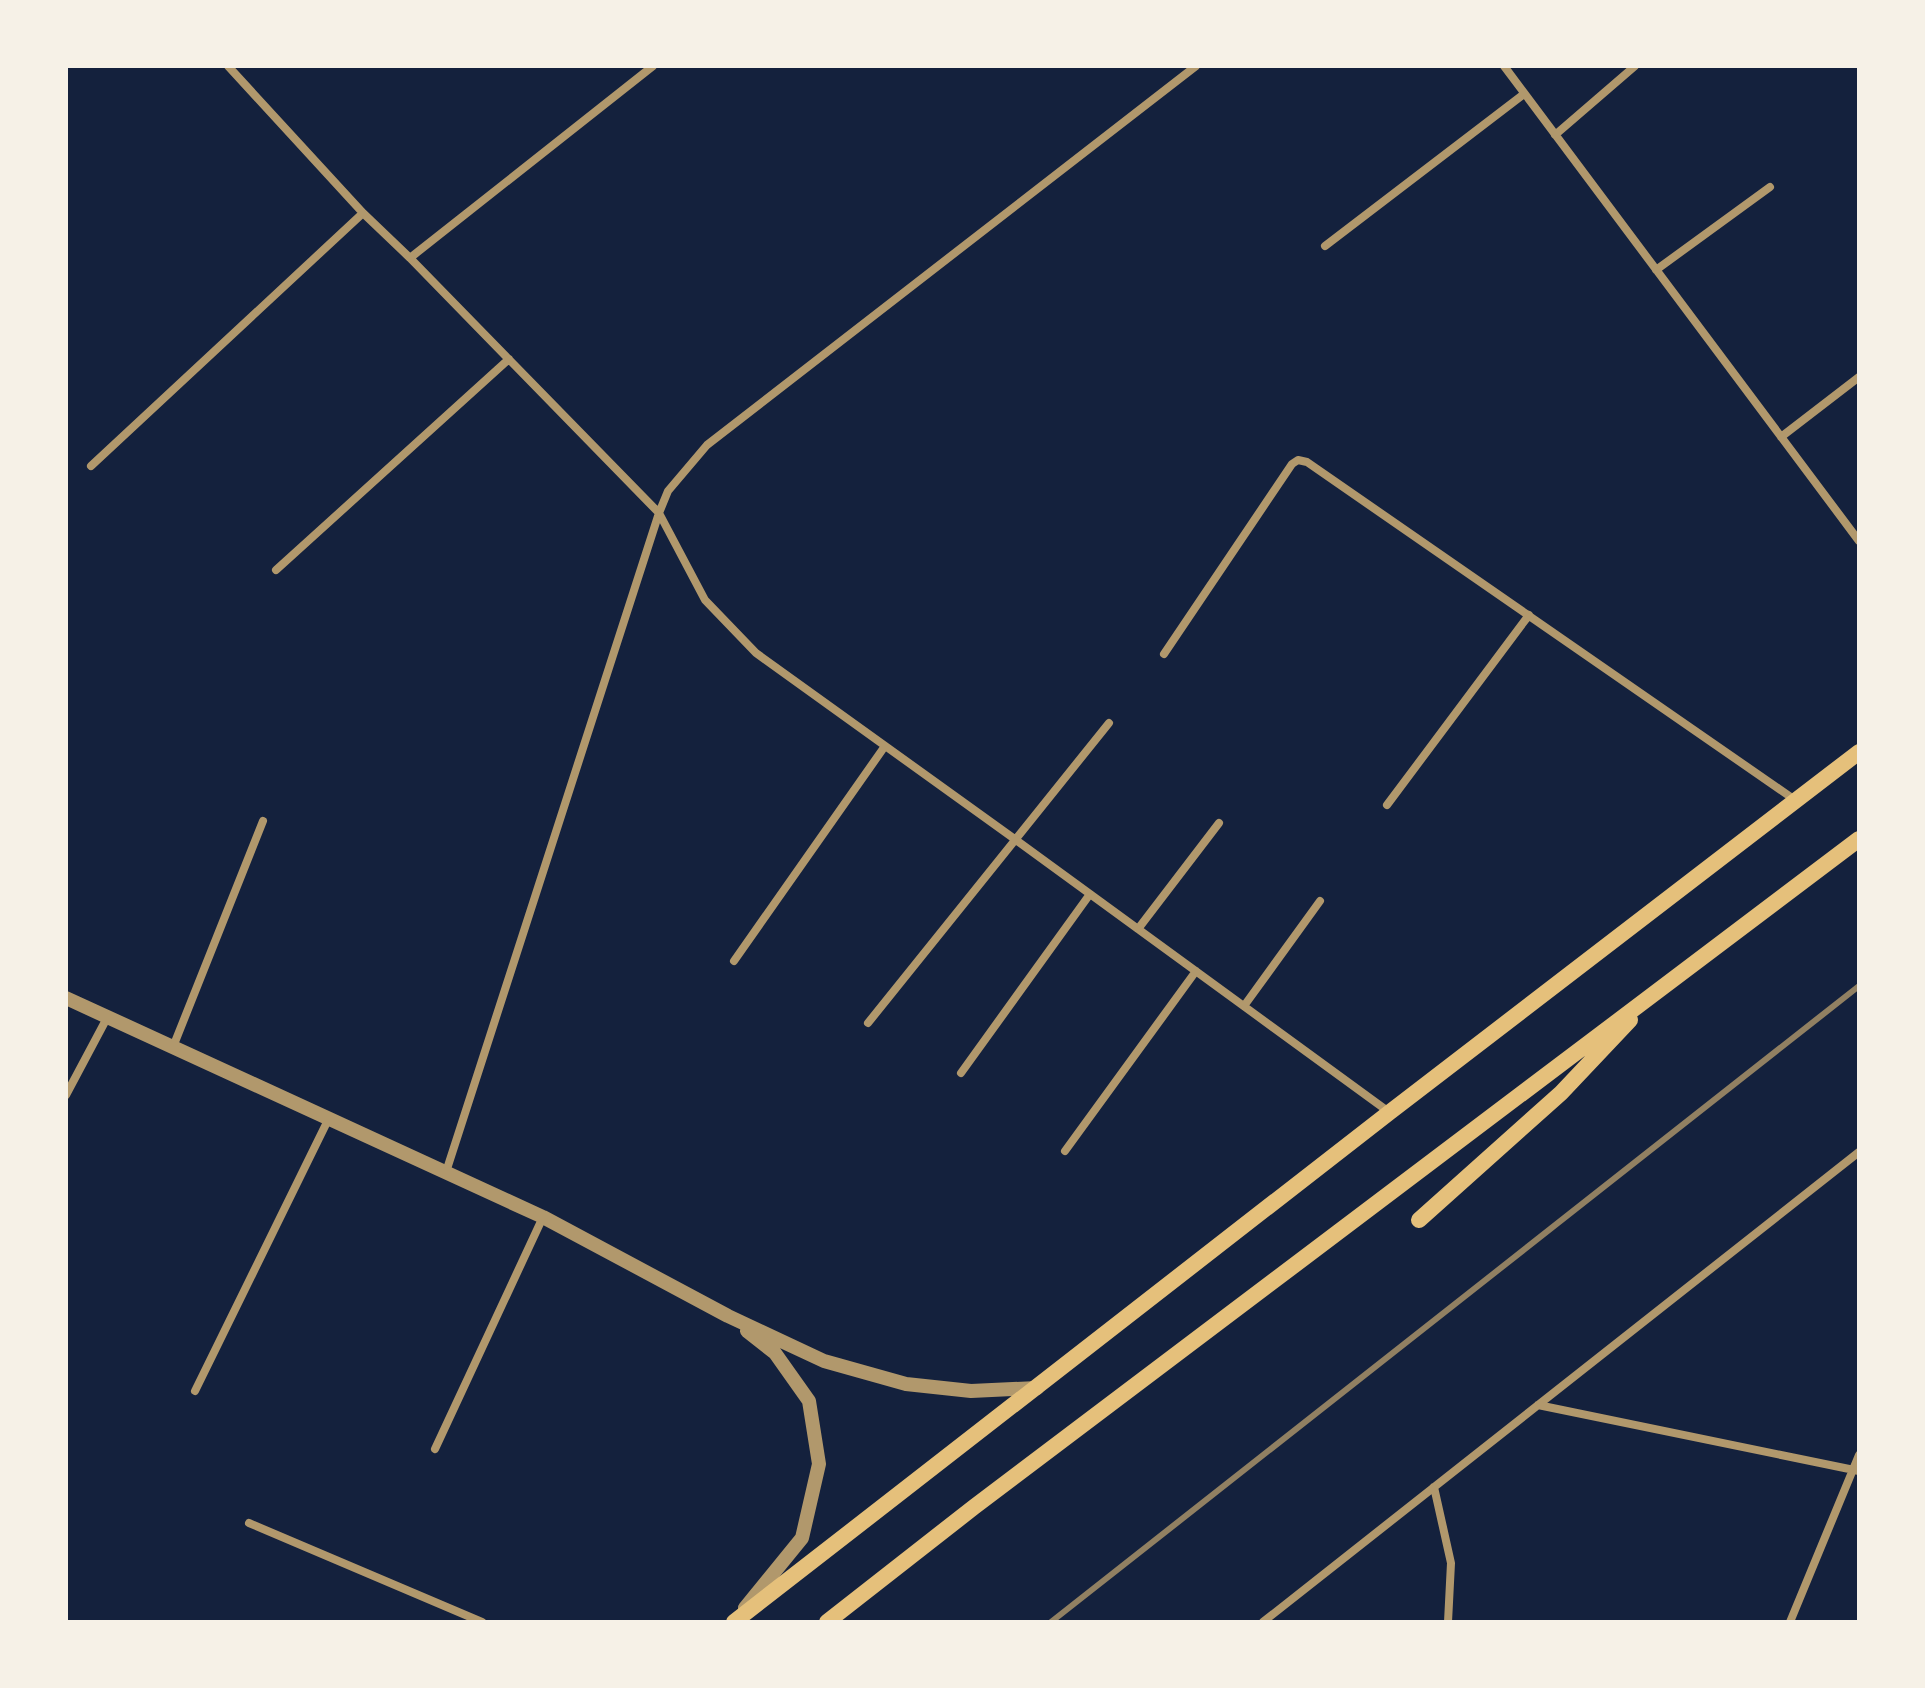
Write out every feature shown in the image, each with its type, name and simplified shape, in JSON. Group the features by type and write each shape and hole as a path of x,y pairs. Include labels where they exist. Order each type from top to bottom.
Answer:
{"main road":[{"path":"733,1622 1859,752"},
{"path":"827,1622 974,1507 1859,839"},
{"path":"1419,1220 1561,1093 1665,984"}],"street":[{"path":"228,66 363,213 659,513 705,600 756,653 1390,1112"},
{"path":"410,258 653,66"},
{"path":"446,1172 668,491 707,445 1196,66"},
{"path":"1504,66 1859,541"},
{"path":"1555,135 1635,66"},
{"path":"1325,246 1524,94"},
{"path":"1656,270 1770,187"},
{"path":"91,466 363,213"},
{"path":"276,570 509,359"},
{"path":"1781,437 1859,377"},
{"path":"1164,654 1292,464 1298,460 1307,462 1795,800"},
{"path":"1387,805 1529,615"},
{"path":"868,1023 1109,723"},
{"path":"734,961 885,746"},
{"path":"173,1047 263,821"},
{"path":"1138,929 1219,823"},
{"path":"961,1073 1090,894"},
{"path":"1244,1006 1320,901"},
{"path":"1065,1151 1196,971"},
{"path":"66,998 543,1217 728,1316 824,1361 906,1384 971,1391 1037,1388"},
{"path":"66,1095 108,1016"},
{"path":"195,1391 329,1118"},
{"path":"1263,1622 1859,1152"},
{"path":"435,1449 543,1217"},
{"path":"728,1316 775,1353 809,1401 819,1464 802,1538 733,1622"},
{"path":"1538,1405 1856,1471"},
{"path":"1790,1622 1856,1471 1859,1455"},
{"path":"1434,1487 1451,1563 1448,1622"},
{"path":"249,1523 482,1622"}],"railway":[{"path":"1051,1622 1859,986"}]}
